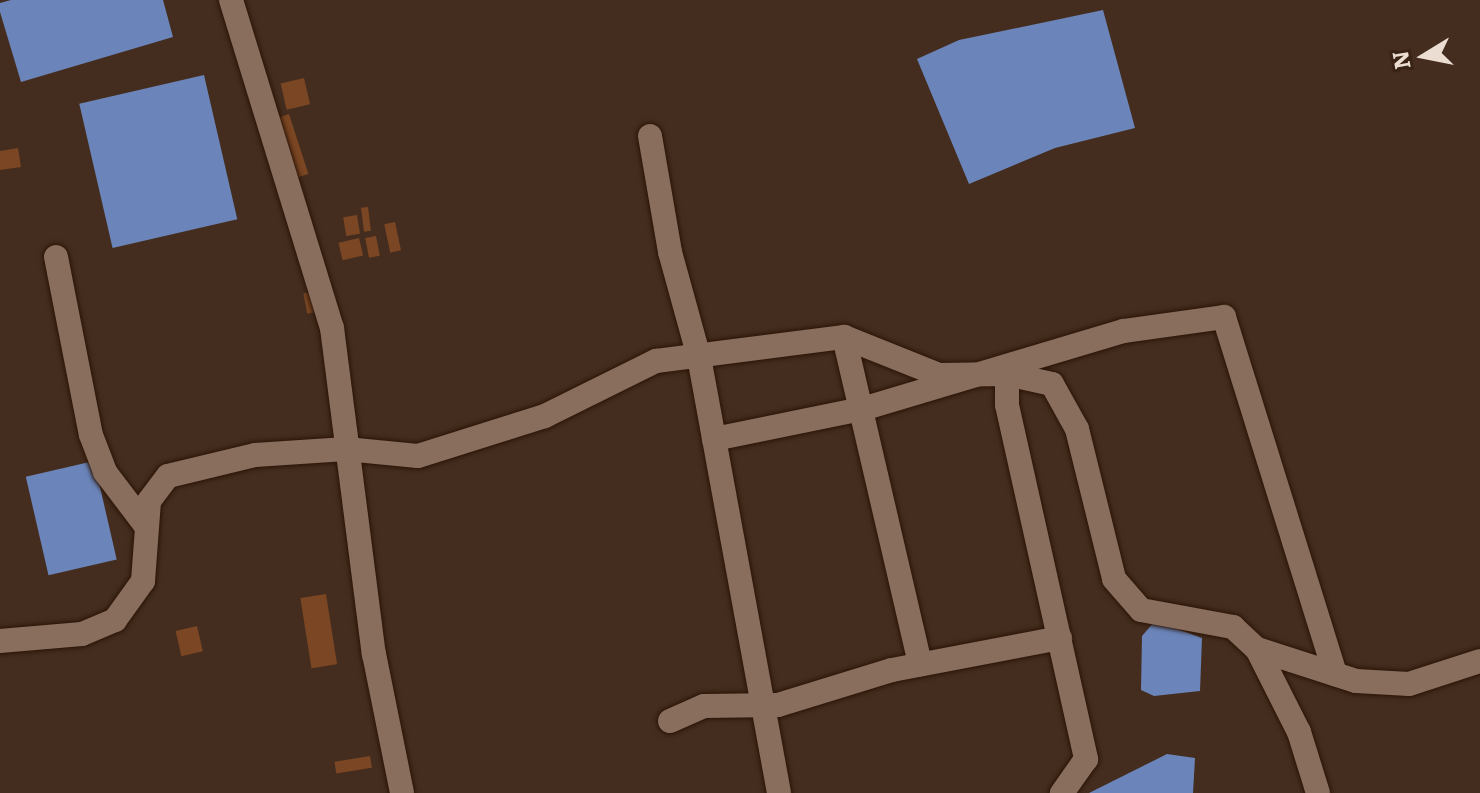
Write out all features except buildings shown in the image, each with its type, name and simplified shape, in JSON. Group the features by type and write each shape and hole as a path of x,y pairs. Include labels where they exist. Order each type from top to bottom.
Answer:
{"street":[{"path":"231,0 319,274 374,654 402,793"},
{"path":"650,136 670,252 699,357 779,793"},
{"path":"56,257 91,435 105,472 146,526"},
{"path":"714,439 862,409 1124,331 1224,317 1335,674"},
{"path":"844,337 920,664"},
{"path":"0,641 82,634 115,620 143,581 149,501 168,476 255,455 346,449 418,456 545,416 656,361 844,337 939,375 1007,374 1052,384 1077,429 1114,579 1125,596 1141,610 1233,627 1257,649 1299,732 1318,793"},
{"path":"1007,374 1007,405 1086,759 1062,793"},
{"path":"670,721 704,706 763,705 920,664 1060,638"},
{"path":"1257,649 1335,674 1409,684 1480,661"}],"water":[{"path":"11,0 163,0 173,37 21,82 0,12 0,3"},
{"path":"1103,10 1135,128 1055,148 969,184 917,59 959,40"},
{"path":"204,75 237,219 113,248 79,104"},
{"path":"94,461 117,559 49,575 26,477"},
{"path":"1155,621 1202,638 1200,691 1154,696 1141,690 1142,636"},
{"path":"1167,754 1195,758 1193,793 1089,793"}]}
